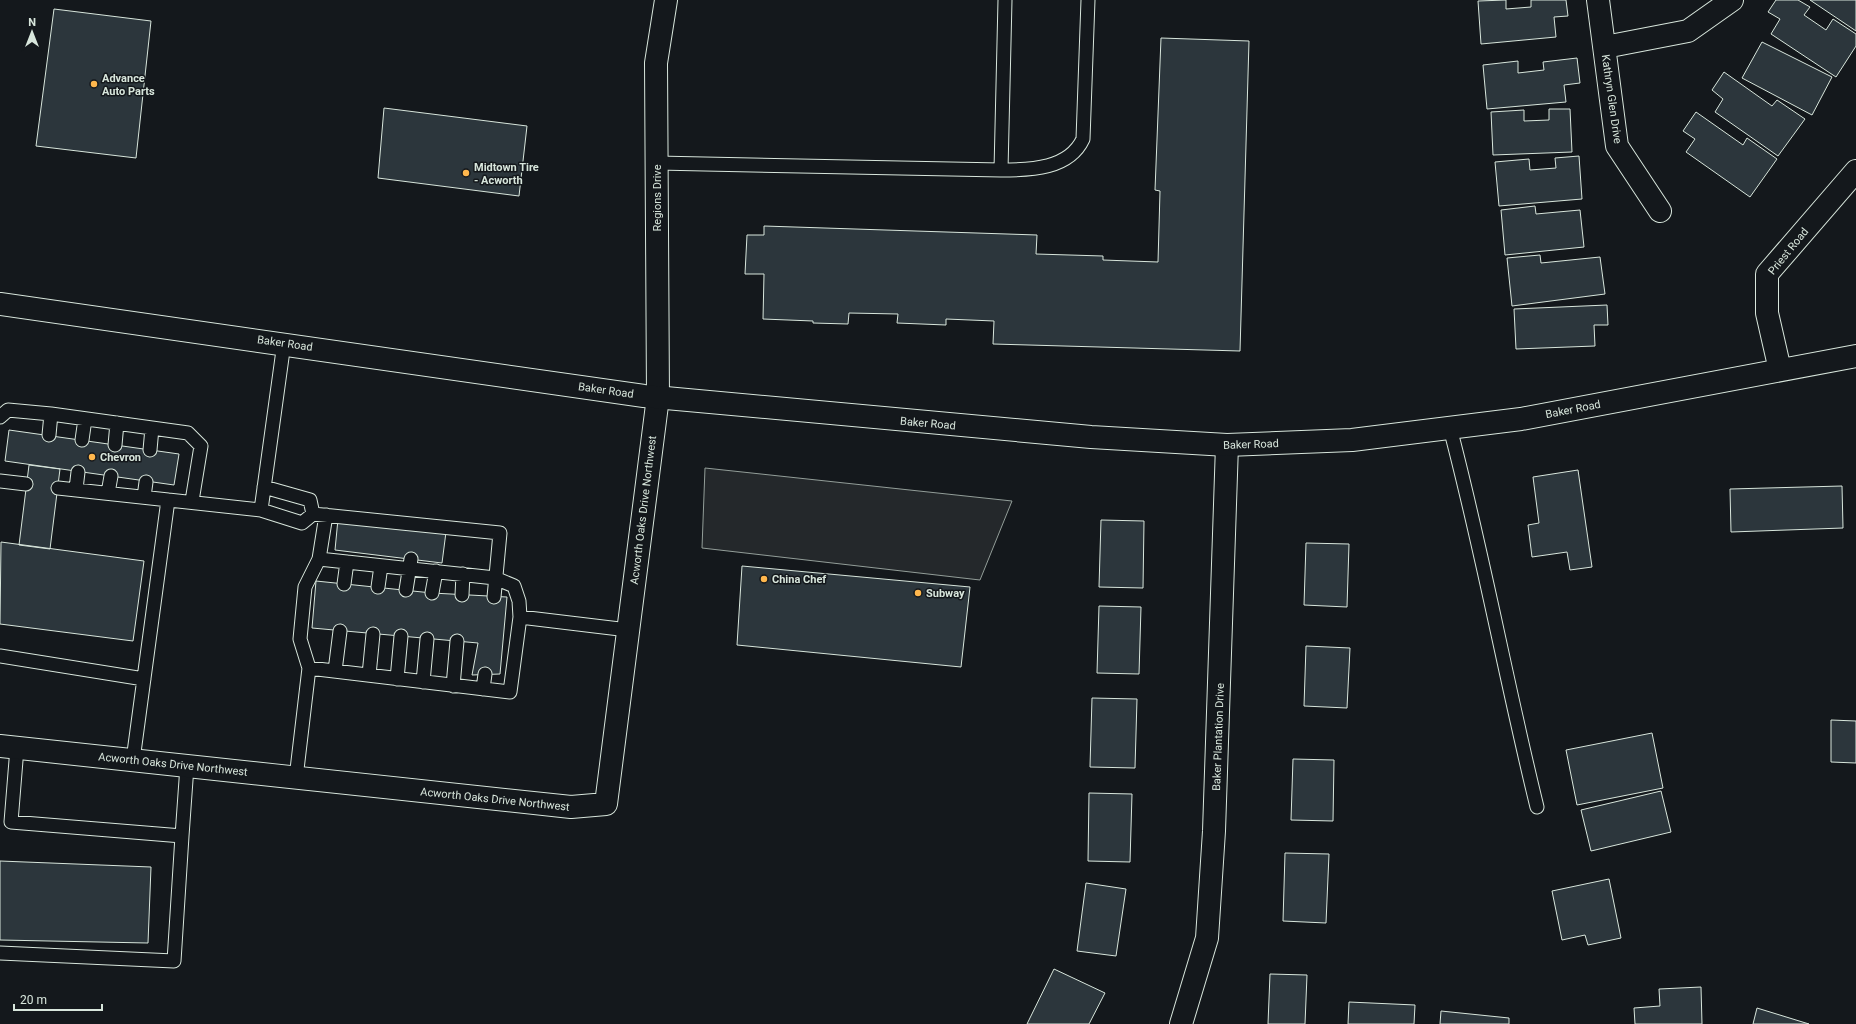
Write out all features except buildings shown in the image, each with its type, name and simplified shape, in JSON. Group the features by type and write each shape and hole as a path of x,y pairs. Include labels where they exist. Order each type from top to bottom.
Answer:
{"street":[{"name":"Regions Drive","path":"658,398 656,63 666,0"},
{"name":"Kathryn Glen Drive","path":"1598,0 1617,146 1660,211"},
{"path":"1604,47 1688,32 1732,0"},
{"name":"Priest Road","path":"1780,370 1767,313 1767,274 1856,171"},
{"name":"Baker Road","path":"0,304 284,343 658,398 1083,436 1227,445 1352,440 1521,419 1856,356"},
{"name":"Acworth Oaks Drive Northwest","path":"9,747 571,807 606,804 658,398"},
{"name":"Baker Plantation Drive","path":"1181,1024 1206,938 1214,831 1227,445"}],"lane":[{"path":"1002,170 1005,0"},
{"path":"657,163 1029,170 1060,162 1072,155 1079,147 1083,139 1088,0"},
{"path":"261,510 284,343"},
{"path":"0,416 8,410 52,414 188,433 201,446 192,502"},
{"path":"49,435 52,414"},
{"path":"82,440 85,419"},
{"path":"115,445 117,423"},
{"path":"150,450 152,428"},
{"path":"1450,428 1468,495 1486,585 1537,807"},
{"path":"76,489 78,472"},
{"path":"108,493 111,476"},
{"path":"0,481 26,484"},
{"path":"144,497 146,482"},
{"path":"264,487 310,500 313,514"},
{"path":"58,488 261,510 302,523 313,514 416,526 500,533 494,597"},
{"path":"133,760 168,500"},
{"path":"296,778 309,668 300,638 305,586 319,559 326,515"},
{"path":"309,668 510,692 520,617 519,601 514,586 495,578 436,572 411,564 381,566 365,559 347,562 319,559"},
{"path":"344,584 347,562"},
{"path":"406,590 411,564"},
{"path":"378,588 381,566"},
{"path":"432,593 436,572"},
{"path":"462,595 463,574"},
{"path":"520,617 628,630"},
{"path":"335,671 340,631"},
{"path":"369,676 373,634"},
{"path":"397,679 401,636"},
{"path":"423,682 427,638"},
{"path":"454,686 457,641"},
{"path":"0,656 144,679"},
{"path":"483,689 485,674"},
{"path":"9,747 5,821 182,836"},
{"path":"0,953 174,961 187,766"}],"shaded area":[{"path":"705,468 1012,501 980,580 702,548"}],"place":[{"name":"Advance Auto Parts","path":"94,84"},
{"name":"Midtown Tire - Acworth","path":"466,173"},
{"name":"Chevron","path":"92,457"},
{"name":"China Chef","path":"764,579"},
{"name":"Subway","path":"918,593"}]}
